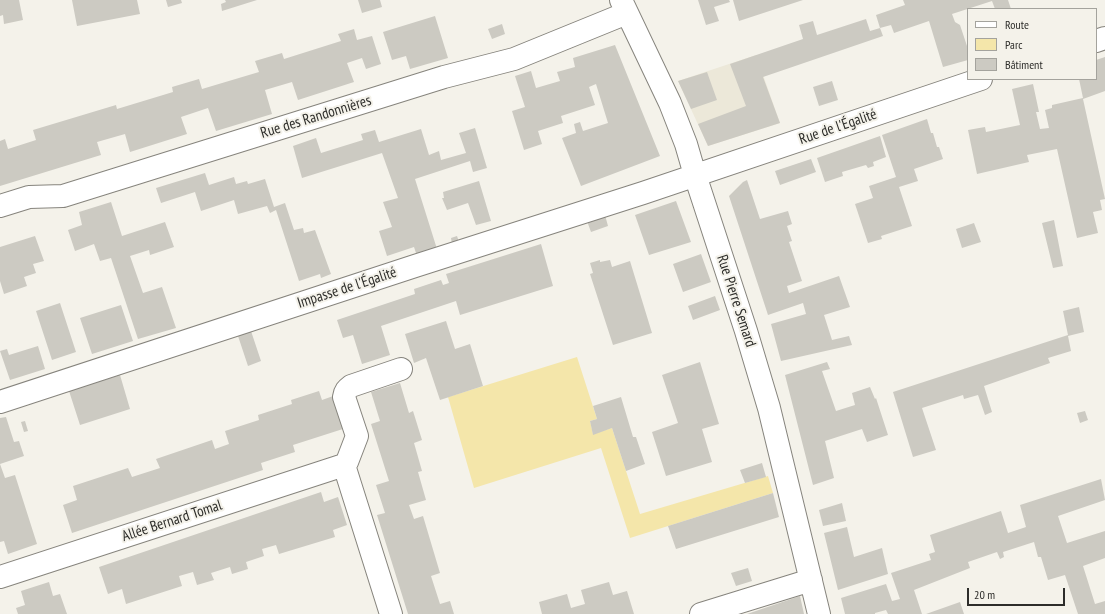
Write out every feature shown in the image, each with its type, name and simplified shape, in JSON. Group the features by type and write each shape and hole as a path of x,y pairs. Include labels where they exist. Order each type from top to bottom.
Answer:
{"street":[{"name":"Rue Pierre Semard","path":"624,6 676,117 686,144 765,394 820,614"},
{"name":"Rue des Randonnières","path":"0,206 29,197 63,196 444,77 514,59 624,6"},
{"name":"Rue de l'Égalité","path":"695,175 978,80"},
{"name":"Impasse de l'Égalité","path":"0,402 695,175"},
{"path":"392,614 344,466 357,436 344,396 347,388 351,386 401,369"},
{"name":"Allée Bernard Tomal","path":"0,578 344,466"},
{"path":"701,614 811,580"}],"shaded area":[{"path":"756,55 780,123 708,146 678,81"}],"green space":[{"path":"577,357 597,419 590,421 593,434 612,428 640,514 768,476 773,493 630,538 601,448 474,488 448,397"}],"building":[{"path":"0,0 19,0 23,20 4,24 3,15 0,16"},
{"path":"72,0 137,0 140,14 77,26"},
{"path":"166,0 181,0 182,3 168,7"},
{"path":"225,0 257,0 222,11 221,4 226,2"},
{"path":"358,0 380,0 382,7 362,13"},
{"path":"698,0 729,0 730,2 714,7 719,21 706,25"},
{"path":"733,0 803,0 739,21"},
{"path":"903,0 1008,0 1011,8 995,8 992,1 952,14 955,22 960,25 967,46 967,60 943,67 929,21 894,33 891,25 880,28 876,15 905,5"},
{"path":"435,16 448,58 410,69 406,56 392,60 383,32"},
{"path":"866,19 870,31 880,28 883,36 763,77 780,123 708,146 698,124 746,106 730,64 803,39 799,25 813,21 817,35"},
{"path":"502,24 505,34 492,39 488,29"},
{"path":"354,29 357,40 372,36 381,64 366,69 362,58 347,63 354,82 298,100 292,82 265,90 272,114 216,131 208,108 181,117 187,134 130,152 125,134 97,142 101,155 0,186 0,141 5,139 8,149 36,140 33,130 116,105 117,109 173,92 172,87 199,79 202,89 259,72 255,61 282,53 284,59 341,41 338,34"},
{"path":"615,45 660,156 581,186 562,138 576,133 574,124 580,122 583,131 608,123 596,84 589,87 595,105 561,116 563,123 538,131 542,144 524,150 512,111 525,107 515,76 531,71 536,88 560,81 557,72 575,67 573,58"},
{"path":"1105,57 1105,91 1083,99 1105,199 1100,200 1102,210 1093,212 1098,233 1077,238 1057,149 1027,155 1029,162 977,174 968,130 985,127 986,132 1020,125 1012,89 1033,84 1039,112 1036,112 1040,129 1049,128 1045,110 1052,108 1052,105 1083,98 1079,80 1097,80 1097,60"},
{"path":"707,72 717,100 691,109 678,81"},
{"path":"832,81 838,100 819,106 813,87"},
{"path":"927,119 931,133 933,133 937,147 939,147 943,159 914,169 918,181 899,187 912,226 881,236 882,239 868,243 855,204 873,198 869,186 896,177 882,135"},
{"path":"475,128 487,168 473,172 470,161 415,179 437,249 417,256 414,247 387,256 379,231 392,227 383,202 398,198 382,153 302,178 293,146 316,138 321,153 363,140 361,134 375,130 379,142 421,129 429,155 439,151 441,160 466,153 459,133"},
{"path":"880,136 886,157 873,162 874,166 868,168 866,165 842,172 843,176 825,182 817,158"},
{"path":"811,159 816,172 780,185 775,171"},
{"path":"205,173 209,185 234,177 236,184 247,181 248,184 265,179 274,207 285,203 294,230 303,228 304,233 315,230 331,274 321,278 320,274 299,281 276,210 270,213 267,206 238,214 234,200 201,211 195,192 161,203 156,188"},
{"path":"747,180 760,219 788,211 792,224 787,226 792,241 789,242 802,281 787,286 789,293 839,276 850,307 824,315 832,340 849,336 852,345 781,361 771,324 806,314 803,303 768,315 729,196"},
{"path":"479,181 491,221 476,225 468,203 447,210 442,198 444,198 443,192"},
{"path":"676,201 691,242 649,255 635,215"},
{"path":"111,202 122,236 165,222 174,247 150,255 149,250 130,256 143,293 162,287 176,328 138,339 111,258 100,261 94,244 75,251 68,230 82,225 79,212"},
{"path":"605,215 608,226 591,232 587,221"},
{"path":"1054,220 1063,266 1053,268 1042,223"},
{"path":"974,223 981,242 962,248 956,229"},
{"path":"35,236 44,261 33,264 36,273 24,277 27,286 4,294 0,281 0,247"},
{"path":"457,236 459,242 452,244 451,238"},
{"path":"541,244 553,286 460,315 456,301 381,326 390,355 362,364 353,335 343,338 337,320 415,294 414,289 441,280 443,285 449,283 446,274"},
{"path":"701,254 711,282 683,292 673,264"},
{"path":"600,260 600,262 610,260 612,267 630,261 652,333 613,345 590,274 593,273 590,263"},
{"path":"715,296 720,310 693,320 688,306"},
{"path":"60,303 76,352 52,360 36,311"},
{"path":"121,305 133,341 92,354 80,318"},
{"path":"1079,307 1084,332 1068,336 1071,351 1048,358 1050,363 984,386 992,412 985,415 978,395 964,399 963,395 922,408 936,450 913,457 893,392 1068,335 1063,311"},
{"path":"446,321 455,349 470,344 483,386 440,400 426,358 414,363 405,334"},
{"path":"251,331 261,361 248,366 238,336"},
{"path":"38,346 45,369 10,380 0,351 7,349 9,355"},
{"path":"700,362 719,424 702,429 712,462 666,476 652,432 678,423 662,375"},
{"path":"827,362 830,369 822,371 836,411 855,405 852,393 870,387 875,399 876,398 888,435 867,442 862,429 825,441 834,478 813,485 785,375"},
{"path":"120,375 130,409 80,425 69,391"},
{"path":"400,383 409,413 413,411 422,440 414,443 422,471 418,472 426,500 409,505 414,519 423,516 440,573 431,576 440,604 450,601 454,614 408,614 377,515 385,513 376,485 389,481 371,424 380,421 371,392"},
{"path":"319,391 322,400 336,395 346,428 293,445 295,452 261,463 263,470 72,533 63,505 77,500 73,486 128,468 132,477 160,468 156,459 212,440 215,449 229,444 225,431 259,420 258,415 292,404 291,400"},
{"path":"621,397 633,437 636,437 645,464 626,471 612,428 593,435 590,421 597,419 593,406"},
{"path":"1085,411 1088,420 1080,423 1077,413"},
{"path":"6,417 14,442 19,441 24,456 0,464 0,418"},
{"path":"25,421 28,431 24,432 21,422"},
{"path":"762,463 766,477 745,483 740,470"},
{"path":"0,464 5,478 15,475 37,544 8,554 4,541 0,542"},
{"path":"1101,479 1105,500 1058,516 1067,543 1105,531 1105,558 1083,566 1095,604 1105,601 1105,614 1078,614 1065,575 1048,580 1041,557 1038,557 1034,542 1003,552 1004,557 1000,559 997,552 968,562 970,568 914,590 922,614 888,614 886,610 875,614 845,614 841,598 886,584 892,601 900,599 891,573 931,560 929,554 935,552 930,535 1001,511 1008,533 1026,527 1020,505"},
{"path":"321,492 324,502 338,497 347,525 333,530 335,537 279,554 276,545 262,549 264,556 246,562 248,569 232,574 230,567 211,573 214,580 197,585 193,572 179,576 182,586 126,604 122,589 108,594 99,567"},
{"path":"773,493 779,517 676,549 668,526"},
{"path":"842,503 846,521 823,526 819,510"},
{"path":"847,527 854,557 882,548 888,574 838,590 824,533"},
{"path":"748,568 752,581 736,586 731,573"},
{"path":"49,582 53,596 60,594 67,614 18,614 16,608 25,605 21,591"},
{"path":"609,582 613,595 627,591 634,614 542,614 539,602 567,594 571,608 585,604 581,590"},
{"path":"800,596 804,614 747,614"},
{"path":"960,602 964,614 926,614"}]}
